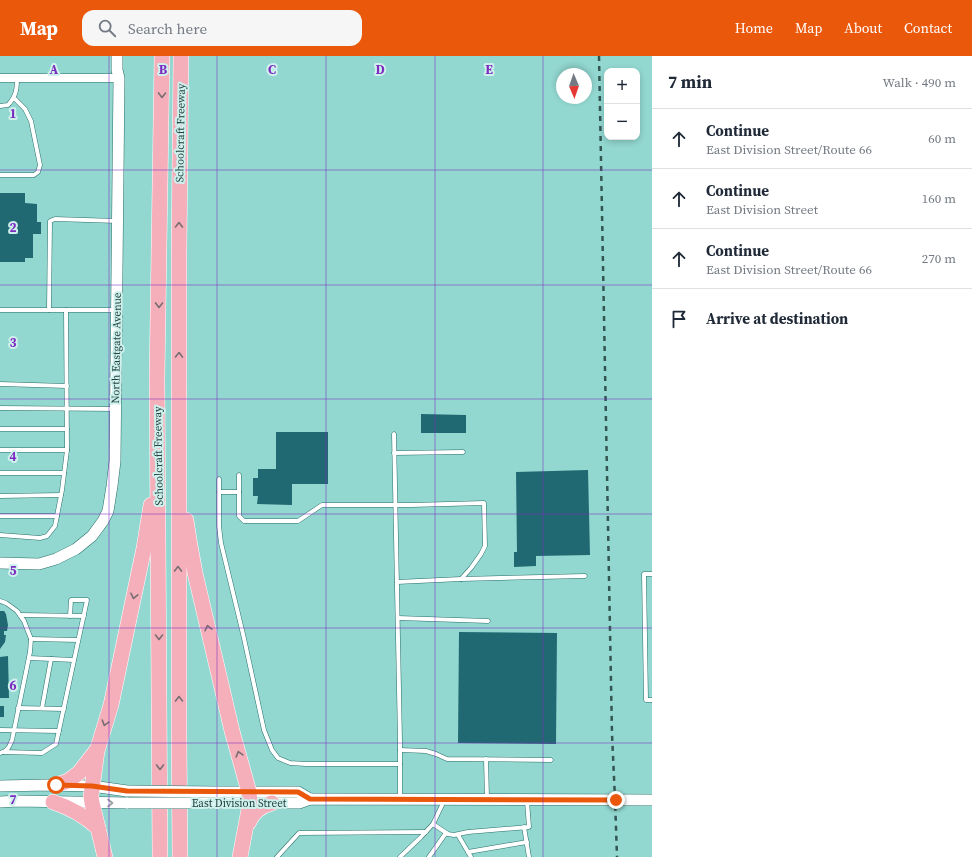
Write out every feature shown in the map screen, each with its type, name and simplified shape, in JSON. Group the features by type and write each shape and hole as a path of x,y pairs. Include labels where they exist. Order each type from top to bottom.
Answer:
{"highway":[{"name":"Schoolcraft Freeway","path":"160,857 157,377 162,56"},
{"name":"Schoolcraft Freeway","path":"180,857 178,738 181,56"},
{"path":"179,375 185,507 191,552 232,731 250,798 240,857"},
{"path":"105,857 92,803 92,786 97,750 111,705 147,535 152,495 157,377"},
{"path":"56,785 68,781 79,773 97,750"},
{"path":"53,802 66,806 77,812 87,818 98,828"},
{"path":"245,830 250,817 254,812 259,808 272,803"}],"main road":[{"name":"North Eastgate Avenue","path":"0,563 39,564 56,559 76,549 92,536 108,512 114,467 116,409 119,78 117,56"},
{"name":"East Division Street","path":"0,786 92,786 127,791 216,792 272,803 299,803 310,799"},
{"name":"East Division Street","path":"0,802 214,803 298,792 310,799"},
{"path":"310,799 652,800"}],"street":[{"path":"0,78 119,78"}],"lane":[{"path":"0,106 8,105 14,98 18,78"},
{"path":"0,175 34,175 38,172 40,165 31,121 25,110 14,98"},
{"path":"49,310 50,221 55,218 118,221"},
{"path":"0,310 116,310"},
{"path":"0,535 40,538 47,536 55,526 61,496 67,450 66,310"},
{"path":"0,384 67,386"},
{"path":"0,408 116,409"},
{"path":"0,429 67,429"},
{"path":"394,434 400,799"},
{"path":"0,450 67,450"},
{"path":"394,452 463,452"},
{"path":"0,473 64,473"},
{"path":"239,475 239,516 244,521 298,521 322,505 484,503 485,546 471,568 461,579"},
{"path":"218,479 219,526 221,543 240,619 264,730 272,750 278,758 290,763 400,764"},
{"path":"219,492 239,492"},
{"path":"0,496 61,496"},
{"path":"0,516 57,516"},
{"path":"652,574 644,574 646,700 652,700"},
{"path":"397,582 585,576"},
{"path":"2,752 42,753 56,744 87,600 71,600 70,616"},
{"path":"0,601 18,611 24,621 31,639 29,658 14,731 9,748 2,752"},
{"path":"20,615 84,616"},
{"path":"398,618 488,621"},
{"path":"31,639 78,640"},
{"path":"29,658 74,660"},
{"path":"42,708 51,659"},
{"path":"18,708 64,709"},
{"path":"0,730 59,731"},
{"path":"400,750 426,751 447,759 551,760"},
{"path":"486,759 487,799"},
{"path":"400,857 433,824 446,799"},
{"path":"433,824 448,834 529,827 527,799"},
{"path":"524,827 529,857"},
{"path":"277,857 299,833 426,832"},
{"path":"429,857 446,833"},
{"path":"458,834 471,857"},
{"path":"468,852 527,842"}],"building":[{"path":"0,193 25,193 25,203 37,204 37,222 41,222 41,234 33,234 33,258 25,258 25,262 0,262"},
{"path":"421,414 466,415 466,433 421,433"},
{"path":"276,432 328,432 328,484 292,484 292,505 257,504 258,496 253,496 253,478 258,478 258,469 276,469"},
{"path":"588,470 590,555 536,556 536,566 514,567 514,552 517,552 516,472"},
{"path":"0,611 4,611 6,614 8,625 7,631 4,631 4,635 6,635 5,642 0,649"},
{"path":"459,632 557,633 556,744 458,743"},
{"path":"8,656 9,698 0,698 0,657"},
{"path":"0,706 4,706 4,717 0,717"}],"railway":[{"path":"599,56 612,734 617,857"}],"route":[{"path":"56,785 92,786 127,791 298,792 310,799 616,800"}]}
